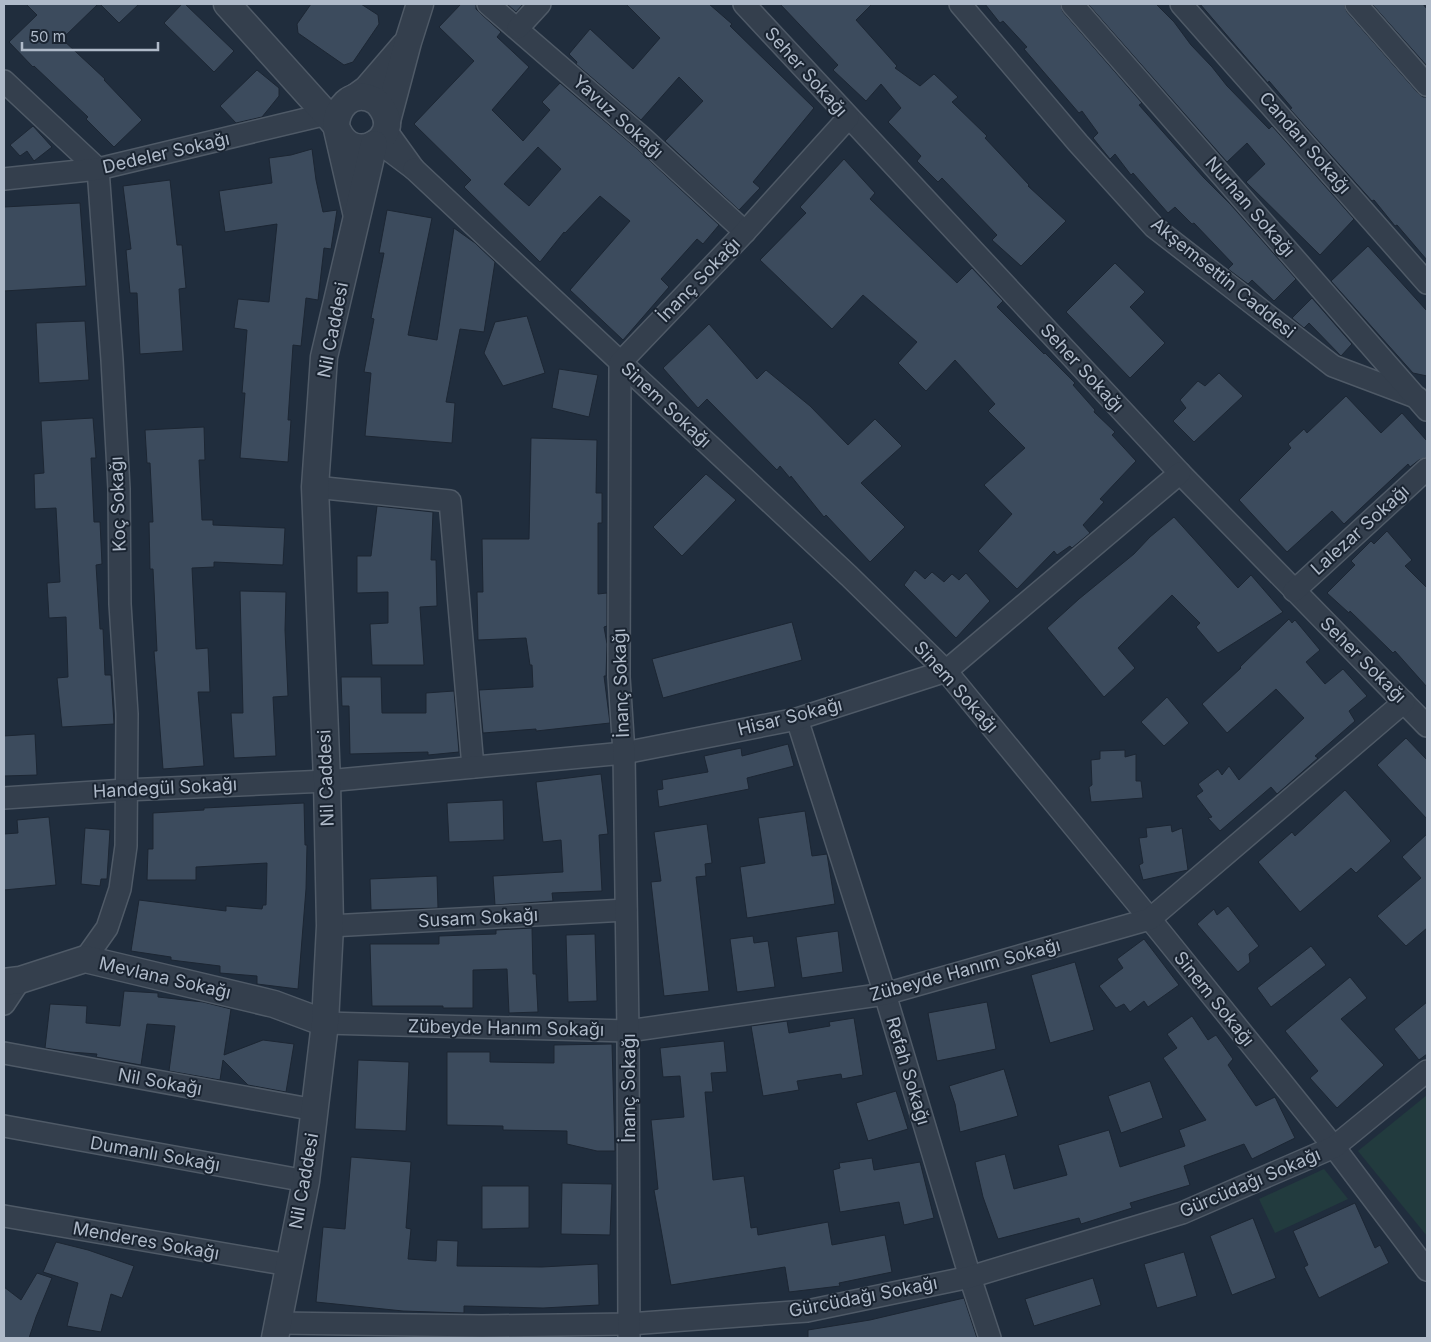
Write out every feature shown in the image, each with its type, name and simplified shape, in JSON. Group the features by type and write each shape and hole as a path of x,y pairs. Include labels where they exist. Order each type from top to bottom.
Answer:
{"street":[{"path":"228,4 333,123 341,138 353,146 367,147 381,134 385,113 374,100 365,97 354,98 300,84"},
{"path":"333,123 344,103 367,89 408,42 420,4"},
{"name":"Yavuz Sokağı","path":"488,4 644,139 746,232"},
{"path":"518,28 540,4"},
{"name":"Seher Sokağı","path":"744,4 1180,474 1427,726"},
{"name":"Akşemsettin Caddesi","path":"960,4 1072,136 1154,227 1333,366 1424,399"},
{"name":"Nurhan Sokağı","path":"1072,4 1424,399"},
{"name":"Candan Sokağı","path":"1181,4 1427,283"},
{"path":"1356,4 1427,85"},
{"name":"Nil Caddesi","path":"277,1330 306,1181 325,1023 330,926 327,781 315,487 324,357 357,217 408,42"},
{"path":"4,81 98,169"},
{"name":"İnanç Sokağı","path":"629,1331 628,1031 624,753 619,677 620,363 746,232 848,118"},
{"name":"Nil Caddesi","path":"333,123 357,217"},
{"name":"Dedeler Sokağı","path":"4,179 98,169 333,123"},
{"name":"Sinem Sokağı","path":"381,134 414,169 849,576 946,671 1334,1147 1427,1270"},
{"name":"Koç Sokağı","path":"85,959 107,928 120,889 126,846 127,714 120,604 119,489 98,169"},
{"name":"Lalezar Sokağı","path":"1294,590 1427,469"},
{"name":"Hisar Sokağı","path":"327,781 624,753 797,719 946,671 1180,474"},
{"path":"315,487 450,501 473,767"},
{"name":"Zübeyde Hanım Sokağı","path":"325,1023 628,1031 885,994 1150,919 1404,702"},
{"name":"Refah Sokağı","path":"797,719 885,994 990,1338"},
{"name":"Handegül Sokağı","path":"4,798 125,790 327,781"},
{"name":"Susam Sokağı","path":"330,926 626,910"},
{"name":"Mevlana Sokağı","path":"12,981 85,959 274,1004 325,1023"},
{"path":"4,1004 12,981"},
{"name":"Nil Sokağı","path":"4,1053 315,1110"},
{"name":"Gürcüdağı Sokağı","path":"277,1330 482,1326 629,1331 807,1311 970,1277 1182,1213 1334,1147 1427,1071"},
{"name":"Dumanlı Sokağı","path":"4,1126 306,1181"},
{"name":"Menderes Sokağı","path":"4,1216 289,1265"}],"green space":[{"path":"1427,1095 1427,1236 1358,1151"},
{"path":"1324,1169 1348,1199 1275,1233 1259,1199"}],"building":[{"path":"26,4 98,4 62,39 105,79 142,120 114,147 86,119 88,117 33,67 9,42 37,15"},
{"path":"100,4 139,4 119,23"},
{"path":"182,4 185,4 234,51 214,72 164,23"},
{"path":"311,4 361,4 378,15 379,24 353,62 344,65 298,33 297,24"},
{"path":"461,4 476,4 476,9 501,32 497,37 529,67 492,110 523,141 550,110 542,102 560,83 636,148 719,225 703,244 697,239 661,279 669,287 623,340 570,290 630,221 600,196 564,232 540,262 464,187 471,180 414,124 474,61 439,27","holes":["538,147 561,169 529,206 504,184"]},
{"path":"507,4 523,4 516,12"},
{"path":"626,4 709,4 732,24 730,26 814,108 753,182 760,188 739,210 665,141 703,101 679,77 641,120 576,64 577,62 569,54 590,29 633,69 660,38"},
{"path":"780,4 872,4 856,20 897,66 895,68 920,86 934,74 958,97 952,102 987,136 985,138 1028,186 1066,221 1021,266 992,240 997,235 942,178 938,182 917,161 921,156 888,122 901,108 881,84 866,101 833,70 838,65"},
{"path":"985,4 1060,4 1063,12 1142,103 1139,105 1296,279 1274,301 1252,280 1248,284 1228,269 1233,264 1194,223 1192,224 1175,207 1168,213 1133,173 1131,175 1115,154 1110,159 1093,138 1098,133 1082,111 1079,113 1024,49 1027,47 1003,21 1000,23"},
{"path":"1088,4 1156,4 1174,22 1191,45 1227,86 1269,129 1272,126 1354,219 1320,255 1246,182 1265,164 1247,143 1227,162"},
{"path":"1200,4 1344,4 1347,12 1418,93 1423,97 1427,97 1427,260 1290,109 1292,108 1269,81 1268,83"},
{"path":"1372,4 1423,4 1427,9 1427,66"},
{"path":"257,70 279,88 279,96 262,117 236,123 220,106"},
{"path":"33,126 52,147 34,161 27,151 20,156 10,145"},
{"path":"312,149 323,212 337,210 331,249 324,248 318,300 306,298 301,346 293,345 288,420 291,420 288,462 240,458 245,393 242,393 247,330 234,328 238,299 269,302 277,224 225,232 219,191 272,183 269,158 291,155"},
{"path":"844,159 875,193 870,199 957,283 972,268 1003,301 997,307 1075,383 1073,385 1095,410 1094,412 1115,432 1112,435 1136,461 1100,499 1104,502 1083,525 1090,533 1072,548 1070,546 1057,555 1054,551 1017,589 978,551 1012,514 984,485 1025,448 988,411 995,404 955,360 926,391 898,363 917,342 863,295 832,329 760,260 806,213 800,207"},
{"path":"170,180 177,245 182,245 186,288 179,289 183,351 140,354 137,293 130,293 126,250 131,249 123,186"},
{"path":"80,203 86,286 4,291 4,207"},
{"path":"387,210 432,218 408,335 437,340 454,228 475,243 495,262 484,332 460,329 446,402 455,403 452,443 365,436 371,373 364,372 374,319 371,318 384,253 379,253"},
{"path":"1368,246 1427,311 1427,376 1413,373 1331,281"},
{"path":"1115,263 1145,292 1130,307 1165,343 1130,378 1066,312"},
{"path":"1312,298 1352,344 1341,356 1309,323 1304,328 1292,318"},
{"path":"527,316 545,373 503,386 484,353 495,322"},
{"path":"85,321 89,380 39,383 36,323"},
{"path":"709,324 757,379 766,370 810,406 848,445 875,419 902,446 861,483 905,527 870,562 826,515 824,517 791,476 790,478 780,466 777,470 707,399 698,408 663,368"},
{"path":"559,369 598,375 589,417 552,408"},
{"path":"1219,373 1243,396 1194,442 1173,421 1186,408 1180,400 1198,381 1205,386"},
{"path":"1346,396 1381,433 1402,413 1427,441 1427,457 1410,467 1408,464 1344,524 1332,511 1287,552 1239,500 1291,448 1288,444 1304,429 1307,433"},
{"path":"93,418 96,458 91,458 94,522 100,522 102,564 96,565 100,629 103,629 105,675 111,675 114,724 62,727 57,678 68,677 66,617 49,618 47,583 60,582 56,508 35,509 34,474 44,473 41,421"},
{"path":"204,427 205,460 199,460 202,520 213,520 213,525 285,528 283,565 214,562 214,567 192,568 196,649 208,648 210,692 198,692 204,766 163,769 154,651 157,651 153,569 150,569 149,522 153,522 150,463 147,463 145,430"},
{"path":"531,438 597,440 596,493 602,493 602,523 598,523 598,594 607,593 607,626 604,627 607,644 606,676 604,676 610,723 536,731 536,729 483,733 479,690 533,687 532,665 530,665 526,638 478,640 477,592 483,592 482,539 529,539"},
{"path":"706,474 736,500 682,556 653,527"},
{"path":"377,506 433,512 431,560 436,560 437,606 420,607 424,665 372,665 370,624 388,623 388,592 357,593 357,556 371,556"},
{"path":"1174,517 1238,588 1251,575 1283,612 1218,653 1196,627 1200,623 1172,595 1118,648 1135,668 1104,697 1047,628 1134,554 1150,537"},
{"path":"1387,531 1412,560 1405,566 1427,588 1427,687 1395,651 1393,653 1350,611 1349,613 1327,593 1355,565 1351,561 1371,541 1374,544"},
{"path":"915,570 925,579 932,572 944,582 952,574 959,580 966,573 990,601 956,638 904,585"},
{"path":"240,591 286,592 285,630 288,696 273,697 276,756 234,758 231,713 243,713"},
{"path":"1289,619 1292,623 1295,620 1320,650 1306,662 1325,684 1343,669 1367,696 1349,711 1355,721 1315,756 1318,758 1277,794 1271,787 1220,831 1208,818 1212,817 1196,796 1203,791 1198,784 1218,769 1222,775 1229,766 1239,780 1304,718 1276,689 1227,733 1202,704 1241,668"},
{"path":"792,622 802,660 663,698 652,659"},
{"path":"341,677 381,677 382,713 426,713 426,693 454,691 459,752 428,755 428,752 350,754 349,706 342,706"},
{"path":"1167,697 1189,723 1164,746 1141,722"},
{"path":"35,734 37,775 4,776 4,736"},
{"path":"1406,738 1427,760 1427,819 1377,765"},
{"path":"788,744 794,766 747,778 749,789 659,807 657,790 663,789 662,780 708,772 704,756 741,748 742,756"},
{"path":"1125,750 1125,757 1136,754 1136,781 1141,781 1143,798 1091,802 1089,787 1092,785 1091,760 1100,759 1100,751"},
{"path":"601,774 608,834 599,835 602,891 552,893 553,901 495,905 493,876 563,872 561,840 543,842 536,782"},
{"path":"1345,790 1391,841 1356,873 1351,868 1300,912 1258,862 1292,832 1295,836"},
{"path":"503,800 504,840 449,842 447,803"},
{"path":"304,803 305,845 307,845 306,889 298,989 257,984 257,976 220,973 220,966 171,960 171,957 131,951 139,900 226,911 226,906 262,909 263,905 266,905 267,863 196,867 196,880 147,880 148,849 153,849 153,813 204,810 204,808"},
{"path":"805,811 812,856 827,854 835,904 747,918 740,867 765,863 758,818"},
{"path":"49,817 56,885 4,890 4,834 18,833 17,820"},
{"path":"707,824 712,863 705,864 706,876 696,877 709,991 664,996 651,882 661,881 654,832"},
{"path":"1171,825 1172,832 1182,828 1188,870 1143,880 1139,865 1143,863 1139,838 1147,837 1146,828"},
{"path":"85,828 110,830 107,879 101,879 100,886 81,884"},
{"path":"1427,834 1427,928 1406,946 1377,916 1421,878 1402,857"},
{"path":"437,876 438,908 371,910 370,879"},
{"path":"1228,906 1259,946 1249,954 1250,962 1238,972 1197,924 1214,909 1217,915"},
{"path":"532,928 533,974 536,974 538,1012 509,1013 507,969 473,970 473,1008 372,1006 370,944 439,944 439,936 496,934 496,930"},
{"path":"838,931 843,972 802,978 796,937"},
{"path":"595,934 597,1001 568,1002 566,935"},
{"path":"753,936 754,943 768,941 775,987 737,992 730,939"},
{"path":"1144,939 1179,985 1148,1007 1144,1001 1130,1012 1124,1004 1116,1008 1099,986 1123,968 1117,959"},
{"path":"1311,946 1326,965 1271,1007 1257,988"},
{"path":"1075,962 1094,1030 1050,1043 1031,975"},
{"path":"1350,977 1367,998 1341,1019 1384,1065 1337,1108 1310,1078 1318,1071 1285,1031"},
{"path":"124,991 158,993 158,997 203,1002 231,1009 224,1055 263,1040 294,1044 286,1092 248,1085 223,1060 220,1080 169,1071 175,1026 147,1024 141,1065 96,1057 97,1054 45,1048 50,1004 87,1006 86,1023 120,1026"},
{"path":"987,1002 996,1049 937,1061 928,1013"},
{"path":"1427,1002 1427,1054 1419,1060 1394,1029"},
{"path":"1192,1016 1208,1040 1216,1035 1233,1059 1228,1065 1256,1106 1275,1097 1295,1138 1252,1159 1244,1144 1184,1166 1190,1185 1130,1203 1132,1208 1081,1224 1079,1218 998,1239 983,1197 975,1162 1005,1154 1014,1189 1067,1175 1058,1145 1109,1130 1120,1167 1185,1146 1179,1130 1206,1120 1163,1058 1177,1048 1167,1034"},
{"path":"854,1018 863,1075 842,1079 841,1074 797,1081 799,1090 763,1096 751,1026 787,1021 789,1033 830,1026 829,1022"},
{"path":"724,1041 727,1072 711,1073 713,1092 705,1092 713,1180 744,1176 751,1228 757,1227 758,1235 828,1222 832,1245 885,1235 892,1272 839,1283 840,1286 789,1292 785,1267 671,1285 654,1190 658,1189 651,1120 684,1117 680,1076 663,1077 660,1048"},
{"path":"612,1044 615,1151 597,1151 567,1144 567,1131 503,1130 503,1126 447,1125 447,1052 490,1052 490,1062 554,1063 554,1045"},
{"path":"358,1060 409,1062 406,1131 355,1129"},
{"path":"1004,1069 1018,1116 960,1132 955,1104 949,1086"},
{"path":"1150,1081 1163,1118 1121,1133 1108,1096"},
{"path":"896,1091 908,1129 868,1141 856,1103"},
{"path":"351,1157 411,1162 406,1228 411,1229 408,1259 436,1261 437,1240 458,1241 457,1266 542,1267 598,1264 599,1305 543,1308 464,1306 464,1313 403,1311 316,1302 323,1227 345,1229"},
{"path":"872,1158 874,1170 920,1162 934,1218 904,1225 899,1202 840,1212 833,1170 840,1168 839,1163"},
{"path":"562,1183 612,1184 610,1235 561,1234"},
{"path":"482,1186 529,1186 529,1228 482,1229"},
{"path":"1355,1203 1375,1248 1380,1245 1389,1263 1319,1298 1304,1267 1308,1265 1293,1231"},
{"path":"1253,1218 1276,1278 1232,1295 1210,1236"},
{"path":"56,1242 88,1250 134,1266 122,1298 111,1294 101,1332 67,1326 78,1283 43,1272"},
{"path":"1184,1252 1197,1296 1157,1308 1144,1264"},
{"path":"37,1273 52,1278 29,1338 4,1338 4,1287 21,1300"},
{"path":"1093,1278 1101,1305 1034,1326 1025,1299"},
{"path":"964,1298 977,1338 808,1338 808,1330 870,1320"}]}
